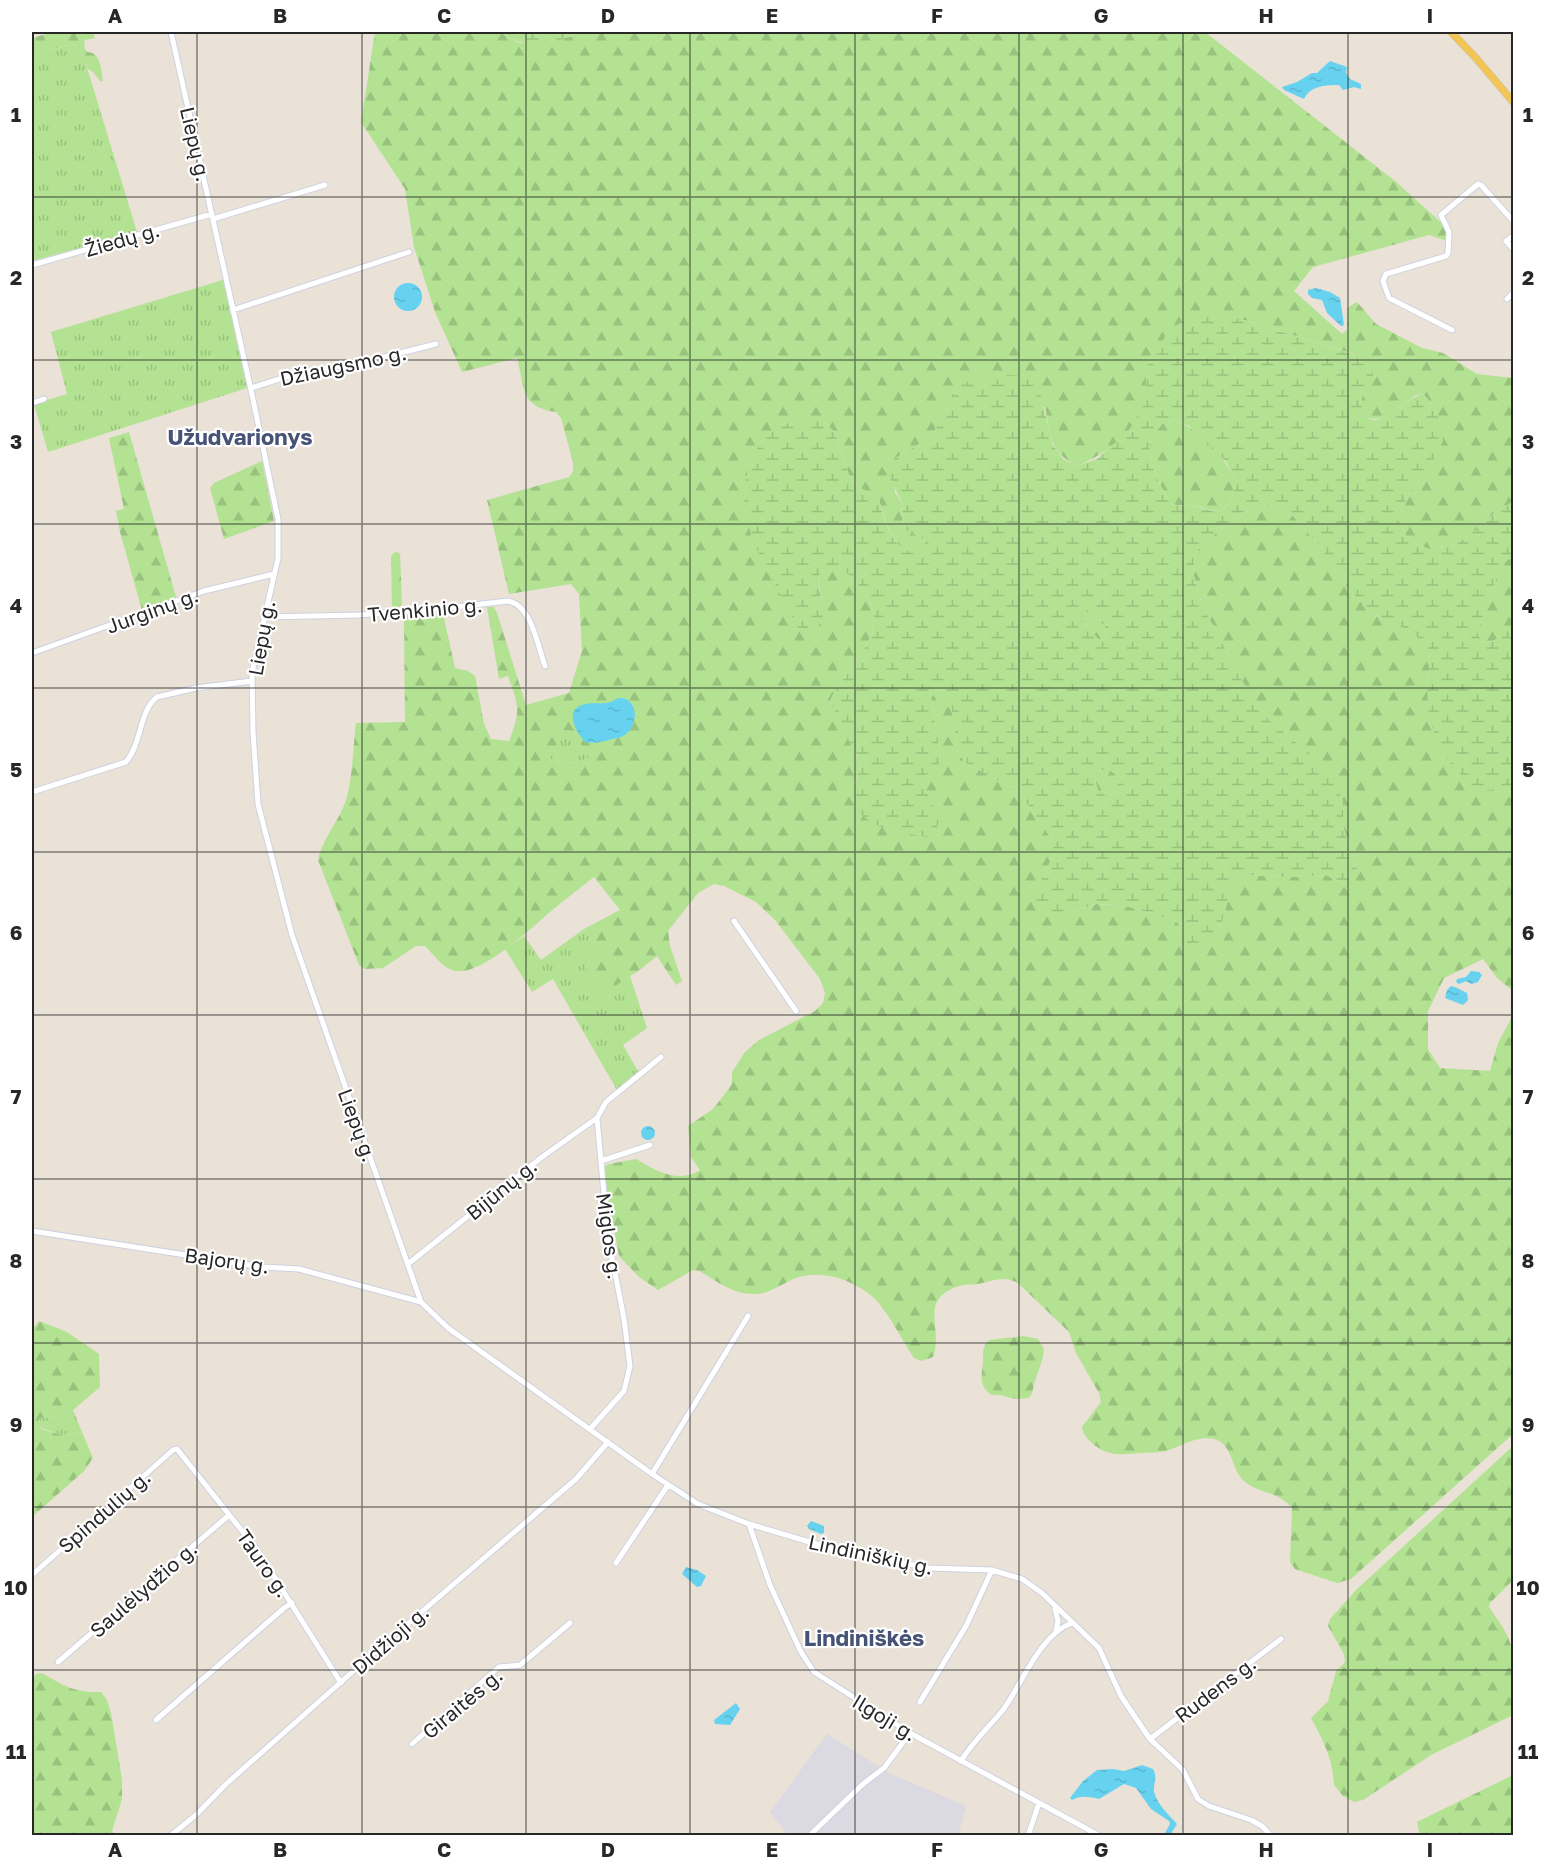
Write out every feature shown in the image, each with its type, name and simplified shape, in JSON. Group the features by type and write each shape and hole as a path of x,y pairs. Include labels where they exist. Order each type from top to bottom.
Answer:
{"main road":[{"path":"1451,32 1476,57 1514,103"}],"street":[{"name":"Liepų g.","path":"171,32 234,310 278,519 279,538 274,574 252,673 258,804 292,935 421,1302"},
{"path":"1452,330 1389,298 1383,281 1386,274 1446,256 1449,232 1441,215 1478,184 1514,222"},
{"name":"Žiedų g.","path":"32,265 325,185"},
{"path":"1514,236 1506,241 1514,250"},
{"path":"234,310 410,252"},
{"path":"1507,299 1514,292"},
{"name":"Džiaugsmo g.","path":"251,388 298,373 364,362 436,344"},
{"path":"32,403 44,399"},
{"name":"Jurginų g.","path":"32,653 194,594 274,574"},
{"name":"Tvenkinio g.","path":"263,617 360,615 507,601 516,603 526,612 545,666"},
{"path":"32,792 126,762 133,754 140,737 147,708 157,696 220,684 252,681"},
{"path":"734,921 796,1011"},
{"path":"597,1118 606,1102 661,1058"},
{"name":"Bijūnų g.","path":"408,1264 542,1157 597,1118"},
{"name":"Miglos g.","path":"590,1429 624,1391 630,1366 626,1330 608,1237 597,1118"},
{"path":"601,1161 650,1145"},
{"name":"Bajorų g.","path":"32,1231 263,1267 299,1269 421,1302"},
{"name":"Lindiniškių g.","path":"421,1302 448,1328 652,1474 698,1504 749,1524 840,1551 938,1569 992,1570 1022,1579 1042,1593 1099,1648 1121,1696 1150,1738 1183,1770 1195,1795 1202,1803 1251,1820 1262,1826 1271,1836"},
{"path":"652,1474 748,1316"},
{"name":"Didžioji g.","path":"170,1836 451,1585 576,1479 608,1442"},
{"name":"Tauro g.","path":"177,1449 258,1551 341,1683"},
{"name":"Spindulių g.","path":"32,1575 173,1450 177,1449"},
{"path":"616,1563 668,1485"},
{"name":"Saulėlydžio g.","path":"58,1662 228,1516"},
{"name":"Ilgoji g.","path":"749,1524 770,1586 808,1666 822,1679 910,1733 1100,1836"},
{"path":"920,1702 966,1626 992,1570"},
{"path":"156,1720 292,1603"},
{"path":"961,1761 973,1742 1002,1710 1056,1631 1058,1621 1055,1608"},
{"name":"Giraitės g.","path":"412,1744 499,1667 520,1665 570,1623"},
{"path":"1056,1631 1072,1623"},
{"name":"Rudens g.","path":"1150,1738 1281,1639"},
{"path":"809,1836 863,1784 884,1768 910,1733"},
{"path":"1028,1836 1039,1803"}],"shaded area":[{"path":"827,1734 889,1773 966,1806 958,1836 788,1835 770,1812"}],"green space":[{"path":"53,32 93,32 95,38 85,40 84,46 87,52 98,58 103,81 100,81 88,69 74,44 44,51 32,58 32,38"},
{"path":"375,32 498,32 520,43 570,37 577,32 1205,32 1395,181 1445,226 1448,231 1447,238 1444,240 1429,235 1313,267 1294,291 1342,334 1347,330 1347,308 1357,302 1376,324 1422,348 1443,353 1477,374 1513,378 1513,502 1499,509 1456,544 1429,549 1406,536 1399,521 1404,503 1433,460 1441,425 1434,406 1423,394 1416,395 1386,418 1371,419 1364,415 1361,406 1363,391 1354,354 1244,320 1147,367 1145,401 1133,425 1117,442 1077,466 1056,449 1050,434 1045,407 952,395 941,421 929,438 889,462 895,492 903,505 902,520 906,530 924,539 926,546 923,551 913,552 897,543 887,525 878,497 858,487 850,478 835,433 823,420 802,420 778,425 825,613 818,583 821,569 832,567 845,571 853,578 867,596 873,611 872,634 830,701 861,765 854,784 940,819 922,781 941,758 931,698 938,689 948,691 956,750 966,763 1008,786 1024,799 1051,838 1054,854 1036,891 1066,914 1096,904 1123,905 1176,921 1184,931 1220,930 1232,883 1241,875 1287,877 1326,875 1345,884 1357,869 1343,826 1343,802 1309,753 1269,720 1251,697 1202,605 1193,573 1196,552 1216,533 1249,509 1273,506 1293,516 1318,544 1349,589 1371,613 1410,631 1427,646 1430,661 1427,688 1498,792 1513,785 1513,991 1497,978 1483,959 1444,978 1428,1011 1428,1049 1440,1068 1490,1071 1498,1043 1513,1015 1513,1434 1351,1579 1337,1583 1295,1569 1290,1562 1292,1508 1280,1498 1242,1479 1228,1450 1220,1441 1201,1438 1163,1452 1122,1454 1103,1451 1091,1442 1082,1427 1101,1402 1099,1393 1076,1353 1069,1332 1018,1283 1008,1279 998,1279 961,1285 946,1292 935,1307 936,1346 933,1357 922,1361 914,1358 889,1317 873,1297 856,1285 836,1277 806,1275 764,1293 753,1294 738,1292 693,1270 658,1290 639,1277 619,1256 603,1168 609,1164 636,1159 651,1168 675,1176 684,1176 700,1170 691,1157 688,1126 713,1109 728,1090 732,1083 732,1072 745,1052 759,1040 815,1011 823,1003 825,993 820,979 775,920 756,902 724,886 714,884 698,893 668,931 670,946 682,981 676,985 657,956 606,992 600,990 586,968 596,946 584,929 620,910 594,877 506,949 468,970 457,971 448,968 425,946 416,946 383,968 365,969 359,965 318,860 347,797 356,723 405,722 404,615 439,615 444,618 455,668 468,671 475,676 484,724 491,739 509,741 517,708 508,676 499,679 487,607 494,607 497,613 526,705 569,693 582,651 579,594 571,584 509,594 487,500 569,477 573,472 573,462 561,418 556,412 536,406 530,401 523,387 517,358 462,372 435,312 414,247 405,189 361,122","holes":["618,698 623,698 633,705 623,736 591,743 595,705 612,703","569,730 581,745 590,750 591,754 579,762 554,763 550,757 564,731"]},
{"path":"498,32 577,32 559,40 532,44 519,42"},
{"path":"74,44 85,61 137,232 32,261 32,58 44,51"},
{"path":"223,280 247,388 48,452 34,404 67,394 51,332"},
{"path":"1217,315 1244,320 1353,354 1371,367 1373,375 1362,401 1363,411 1368,418 1375,420 1383,418 1423,394 1434,406 1441,425 1443,441 1404,503 1399,521 1406,536 1417,544 1429,549 1456,544 1499,509 1513,502 1513,559 1505,561 1499,570 1477,632 1482,642 1496,640 1513,623 1514,785 1498,792 1473,786 1456,770 1439,747 1429,716 1427,688 1430,661 1427,646 1410,631 1371,613 1349,589 1318,544 1293,516 1273,506 1249,509 1216,533 1196,552 1193,573 1202,605 1251,697 1269,720 1334,777 1343,802 1343,826 1357,869 1354,882 1345,884 1326,875 1287,877 1241,875 1232,883 1220,930 1198,946 1188,945 1184,931 1176,921 1123,905 1096,904 1066,914 1050,912 1036,904 1036,891 1054,854 1051,838 1024,799 1008,786 966,763 956,750 948,691 938,689 931,698 941,758 936,771 925,775 922,781 940,819 936,830 927,837 885,828 866,818 859,811 854,797 855,783 861,765 830,701 872,634 874,622 869,599 853,578 841,569 821,570 818,584 823,611 821,622 809,635 799,630 752,540 743,495 748,468 761,440 778,425 802,420 823,420 835,433 850,478 858,487 878,497 887,525 897,543 913,552 923,551 926,546 924,539 906,530 902,520 903,505 886,470 889,462 929,438 941,421 952,395 962,384 979,377 998,374 1023,376 1039,388 1053,445 1063,459 1077,466 1097,459 1130,429 1144,404 1147,367 1166,335 1182,321","holes":["1175,420 1189,426 1226,462 1236,482 1231,501 1222,510 1210,511 1192,505 1171,504 1163,490 1152,464 1150,447 1152,438 1163,423","1088,612 1093,613 1105,627 1106,637 1103,640 1098,639 1081,620","1108,769 1119,781 1114,792 1107,796 1099,792 1094,777 1100,771"]},
{"path":"1175,420 1194,431 1211,445 1231,472 1236,482 1231,501 1222,510 1213,511 1192,505 1171,504 1163,490 1152,464 1151,440 1163,423"},
{"path":"129,432 176,597 142,610 120,532 116,511 124,509 109,438"},
{"path":"262,461 274,521 224,539 210,488 214,483"},
{"path":"395,552 400,553 402,605 397,608 392,606 391,556"},
{"path":"1514,559 1514,623 1496,640 1482,642 1477,632 1499,570 1505,561"},
{"path":"1088,612 1093,613 1105,627 1106,637 1103,640 1098,639 1081,620"},
{"path":"569,730 590,750 591,754 579,762 554,763 549,757 564,731"},
{"path":"1108,769 1119,781 1114,792 1107,796 1099,793 1094,777 1100,771"},
{"path":"584,929 596,946 586,968 606,991 630,976 647,1028 623,1045 639,1073 617,1090 553,979 532,992 505,949 524,936 541,960"},
{"path":"39,1321 67,1332 99,1354 100,1387 73,1410 60,1417 39,1418 41,1429 62,1435 82,1432 93,1458 84,1471 32,1517 32,1330"},
{"path":"1023,1336 1038,1339 1044,1349 1030,1397 1019,1399 992,1395 985,1388 982,1380 984,1347 990,1340"},
{"path":"73,1410 82,1432 62,1435 41,1428 39,1418 60,1417"},
{"path":"1513,1446 1513,1580 1490,1603 1489,1607 1507,1635 1513,1654 1513,1715 1431,1755 1363,1800 1354,1802 1343,1796 1334,1785 1329,1758 1311,1718 1328,1701 1336,1671 1345,1662 1344,1654 1328,1626 1330,1619 1357,1589"},
{"path":"42,1673 70,1688 101,1692 107,1700 122,1780 122,1799 112,1831 115,1835 32,1835 32,1679 36,1674"},
{"path":"1513,1775 1513,1835 1420,1835 1417,1822"}],"water":[{"path":"1330,61 1347,67 1346,73 1350,79 1361,84 1361,89 1354,87 1343,90 1339,85 1323,86 1310,91 1304,99 1282,87 1297,82 1312,73 1317,73"},
{"path":"408,283 418,287 422,297 418,307 408,311 398,307 394,297 398,287"},
{"path":"1316,288 1340,298 1344,325 1341,326 1327,313 1322,300 1312,298 1308,294 1308,290"},
{"path":"618,698 630,701 633,706 635,717 631,729 619,738 585,742 575,727 574,710 586,704 606,703"},
{"path":"1471,971 1482,975 1478,982 1471,984 1466,981 1459,984 1456,982 1457,979 1466,977"},
{"path":"1451,986 1467,993 1468,1000 1463,1005 1445,998"},
{"path":"648,1126 653,1128 655,1133 653,1138 648,1140 643,1138 641,1133 643,1128"},
{"path":"811,1521 824,1526 824,1533 809,1529 807,1526"},
{"path":"686,1567 706,1576 701,1586 697,1587 682,1574"},
{"path":"736,1703 740,1709 730,1725 715,1724 714,1720"},
{"path":"1142,1765 1153,1769 1154,1792 1158,1801 1177,1824 1170,1835 1164,1835 1170,1824 1169,1821 1151,1809 1136,1788 1124,1784 1099,1799 1082,1797 1072,1800 1070,1798 1083,1781 1097,1770 1124,1771"}],"district":[{"name":"Užudvarionys","path":"240,436"},
{"name":"Lindiniškės","path":"864,1637"}]}
